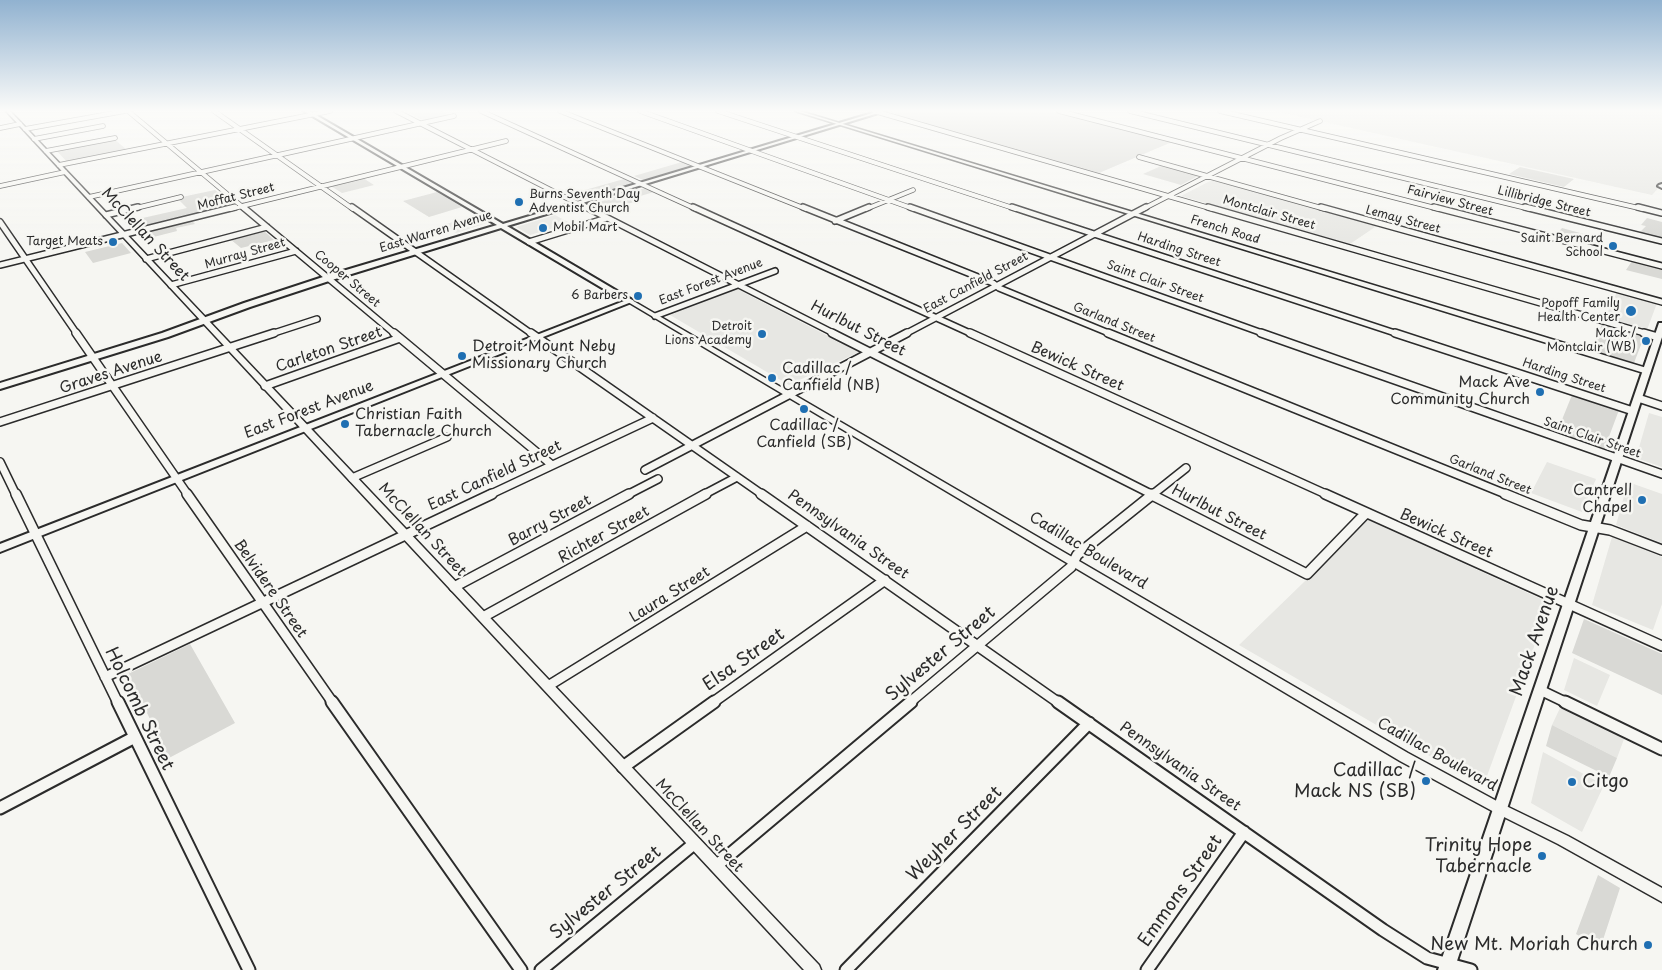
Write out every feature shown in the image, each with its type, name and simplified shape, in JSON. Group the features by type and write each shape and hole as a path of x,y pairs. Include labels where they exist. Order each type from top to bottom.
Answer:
{"main road":[{"name":"Cadillac Boulevard","path":"384,156 630,301"},
{"name":"East Warren Avenue","path":"0,386 329,278 736,156"},
{"name":"East Forest Avenue","path":"0,548 630,301"},
{"name":"Mack Avenue","path":"1447,966 1619,458 1633,411 1658,344 1662,325"}],"street":[{"name":"McClellan Street","path":"51,156 814,970"},
{"path":"59,165 102,156"},
{"name":"Cooper Street","path":"184,156 552,465"},
{"path":"89,197 272,156"},
{"name":"Pennsylvania Street","path":"280,156 1382,930 1427,958 1447,966 1471,970"},
{"name":"Moffat Street","path":"0,265 447,156"},
{"name":"Hurlbut Street","path":"485,156 1307,574 1366,513"},
{"name":"Bewick Street","path":"582,156 1662,646"},
{"name":"Garland Street","path":"674,156 992,283 1579,524 1610,530 1662,550"},
{"name":"Saint Clair Street","path":"768,156 1601,454 1619,458 1662,474"},
{"name":"Harding Street","path":"857,156 1633,411"},
{"name":"French Road","path":"945,156 1647,371"},
{"name":"Montclair Street","path":"1034,156 1658,344"},
{"name":"Fairview Street","path":"1236,156 1662,266"},
{"name":"East Canfield Street","path":"645,470 1246,156"},
{"name":"Lillibridge Street","path":"1319,156 1662,241"},
{"path":"1418,156 1662,213"},
{"name":"Lemay Street","path":"1139,157 1662,302"},
{"path":"0,186 65,172"},
{"path":"835,221 913,190"},
{"path":"106,215 181,197"},
{"path":"529,242 607,218"},
{"name":"Belvidere Street","path":"0,222 262,602 521,970"},
{"path":"146,258 267,227"},
{"name":"Murray Street","path":"171,285 296,250"},
{"name":"East Forest Avenue","path":"655,316 775,270"},
{"name":"Cadillac Boulevard","path":"630,301 1404,757 1500,809 1563,840 1662,895"},
{"name":"Graves Avenue","path":"0,422 317,319"},
{"name":"Carleton Street","path":"265,386 400,338"},
{"path":"1638,398 1662,406"},
{"name":"East Canfield Street","path":"105,677 653,418"},
{"path":"352,478 447,437"},
{"name":"Holcomb Street","path":"0,462 249,970"},
{"name":"Sylvester Street","path":"716,866 1070,567 1076,555 1186,468"},
{"name":"Richter Street","path":"483,618 738,478"},
{"name":"Barry Street","path":"454,587 658,479"},
{"name":"Laura Street","path":"548,686 807,526"},
{"name":"Elsa Street","path":"623,767 885,580"},
{"path":"1540,690 1662,750"},
{"name":"Weyher Street","path":"846,970 1089,723"},
{"path":"0,808 135,738"},
{"name":"Emmons Street","path":"1147,970 1244,832"},
{"name":"Sylvester Street","path":"541,970 695,843"}],"shaded area":[{"path":"62,156 96,156 67,162"},
{"path":"1041,156 1138,156 1099,173"},
{"path":"1478,156 1662,156 1662,184 1652,195"},
{"path":"682,162 692,165 643,180 634,176"},
{"path":"1161,166 1198,176 1181,185 1143,174"},
{"path":"1520,167 1574,179 1564,187 1509,174"},
{"path":"363,178 374,185 342,193 331,186"},
{"path":"624,179 634,183 580,199 571,194"},
{"path":"1212,180 1378,225 1350,244 1181,196"},
{"path":"645,188 654,192 630,199 634,202 604,211 591,204"},
{"path":"215,190 234,206 132,230 125,222 187,208 177,198"},
{"path":"437,192 462,207 429,217 403,201"},
{"path":"476,215 487,223 456,233 443,225"},
{"path":"555,215 570,223 530,235 516,227"},
{"path":"1647,218 1662,222 1662,238 1639,233 1646,226 1641,225"},
{"path":"191,220 195,224 176,228 177,231 142,240 136,234"},
{"path":"1562,228 1591,236 1583,243 1555,236"},
{"path":"263,230 274,240 241,248 230,239"},
{"path":"122,243 131,253 93,263 85,252"},
{"path":"1632,261 1662,269 1662,279 1626,270"},
{"name":"Detroit Lions Academy","path":"737,289 859,352 789,385 670,315"},
{"name":"Popoff Family Health Center","path":"1617,292 1657,303 1647,330 1605,318"},
{"path":"1602,324 1644,337 1634,363 1591,350"},
{"path":"1572,395 1619,410 1604,450 1557,432"},
{"path":"1649,413 1662,417 1662,467 1636,458"},
{"path":"1547,462 1596,479 1582,512 1531,493"},
{"path":"1628,482 1662,494 1662,543 1616,525"},
{"path":"1368,520 1550,603 1483,787 1239,645"},
{"path":"1612,537 1662,557 1662,604 1653,630 1592,605"},
{"path":"1584,619 1662,654 1662,695 1572,653"},
{"path":"190,644 235,723 169,758 128,674"},
{"path":"1574,658 1610,675 1597,706 1564,690"},
{"path":"1560,708 1624,739 1617,758 1552,725"},
{"path":"1552,725 1617,758 1609,777 1546,746"},
{"path":"1543,752 1604,785 1582,832 1531,803"},
{"path":"1598,875 1620,888 1600,949 1576,934"}],"place":[{"name":"Burns Seventh Day Adventist Church","path":"519,202"},
{"name":"Mobil Mart","path":"543,228"},
{"name":"Target Meats","path":"113,242"},
{"name":"Saint Bernard School","path":"1613,246"},
{"name":"6 Barbers","path":"638,296"},
{"name":"Popoff Family Health Center","path":"1631,311"},
{"name":"Detroit Lions Academy","path":"762,334"},
{"name":"Mack / Montclair (WB)","path":"1646,341"},
{"name":"Detroit Mount Neby Missionary Church","path":"462,356"},
{"name":"Cadillac / Canfield (NB)","path":"772,378"},
{"name":"Mack Ave Community Church","path":"1540,392"},
{"name":"Cadillac / Canfield (SB)","path":"804,409"},
{"name":"Christian Faith Tabernacle Church","path":"345,424"},
{"name":"Cantrell Chapel","path":"1642,500"},
{"name":"Cadillac / Mack NS (SB)","path":"1426,781"},
{"name":"Citgo","path":"1572,782"},
{"name":"Trinity Hope Tabernacle","path":"1542,856"},
{"name":"New Mt. Moriah Church","path":"1648,945"}]}
